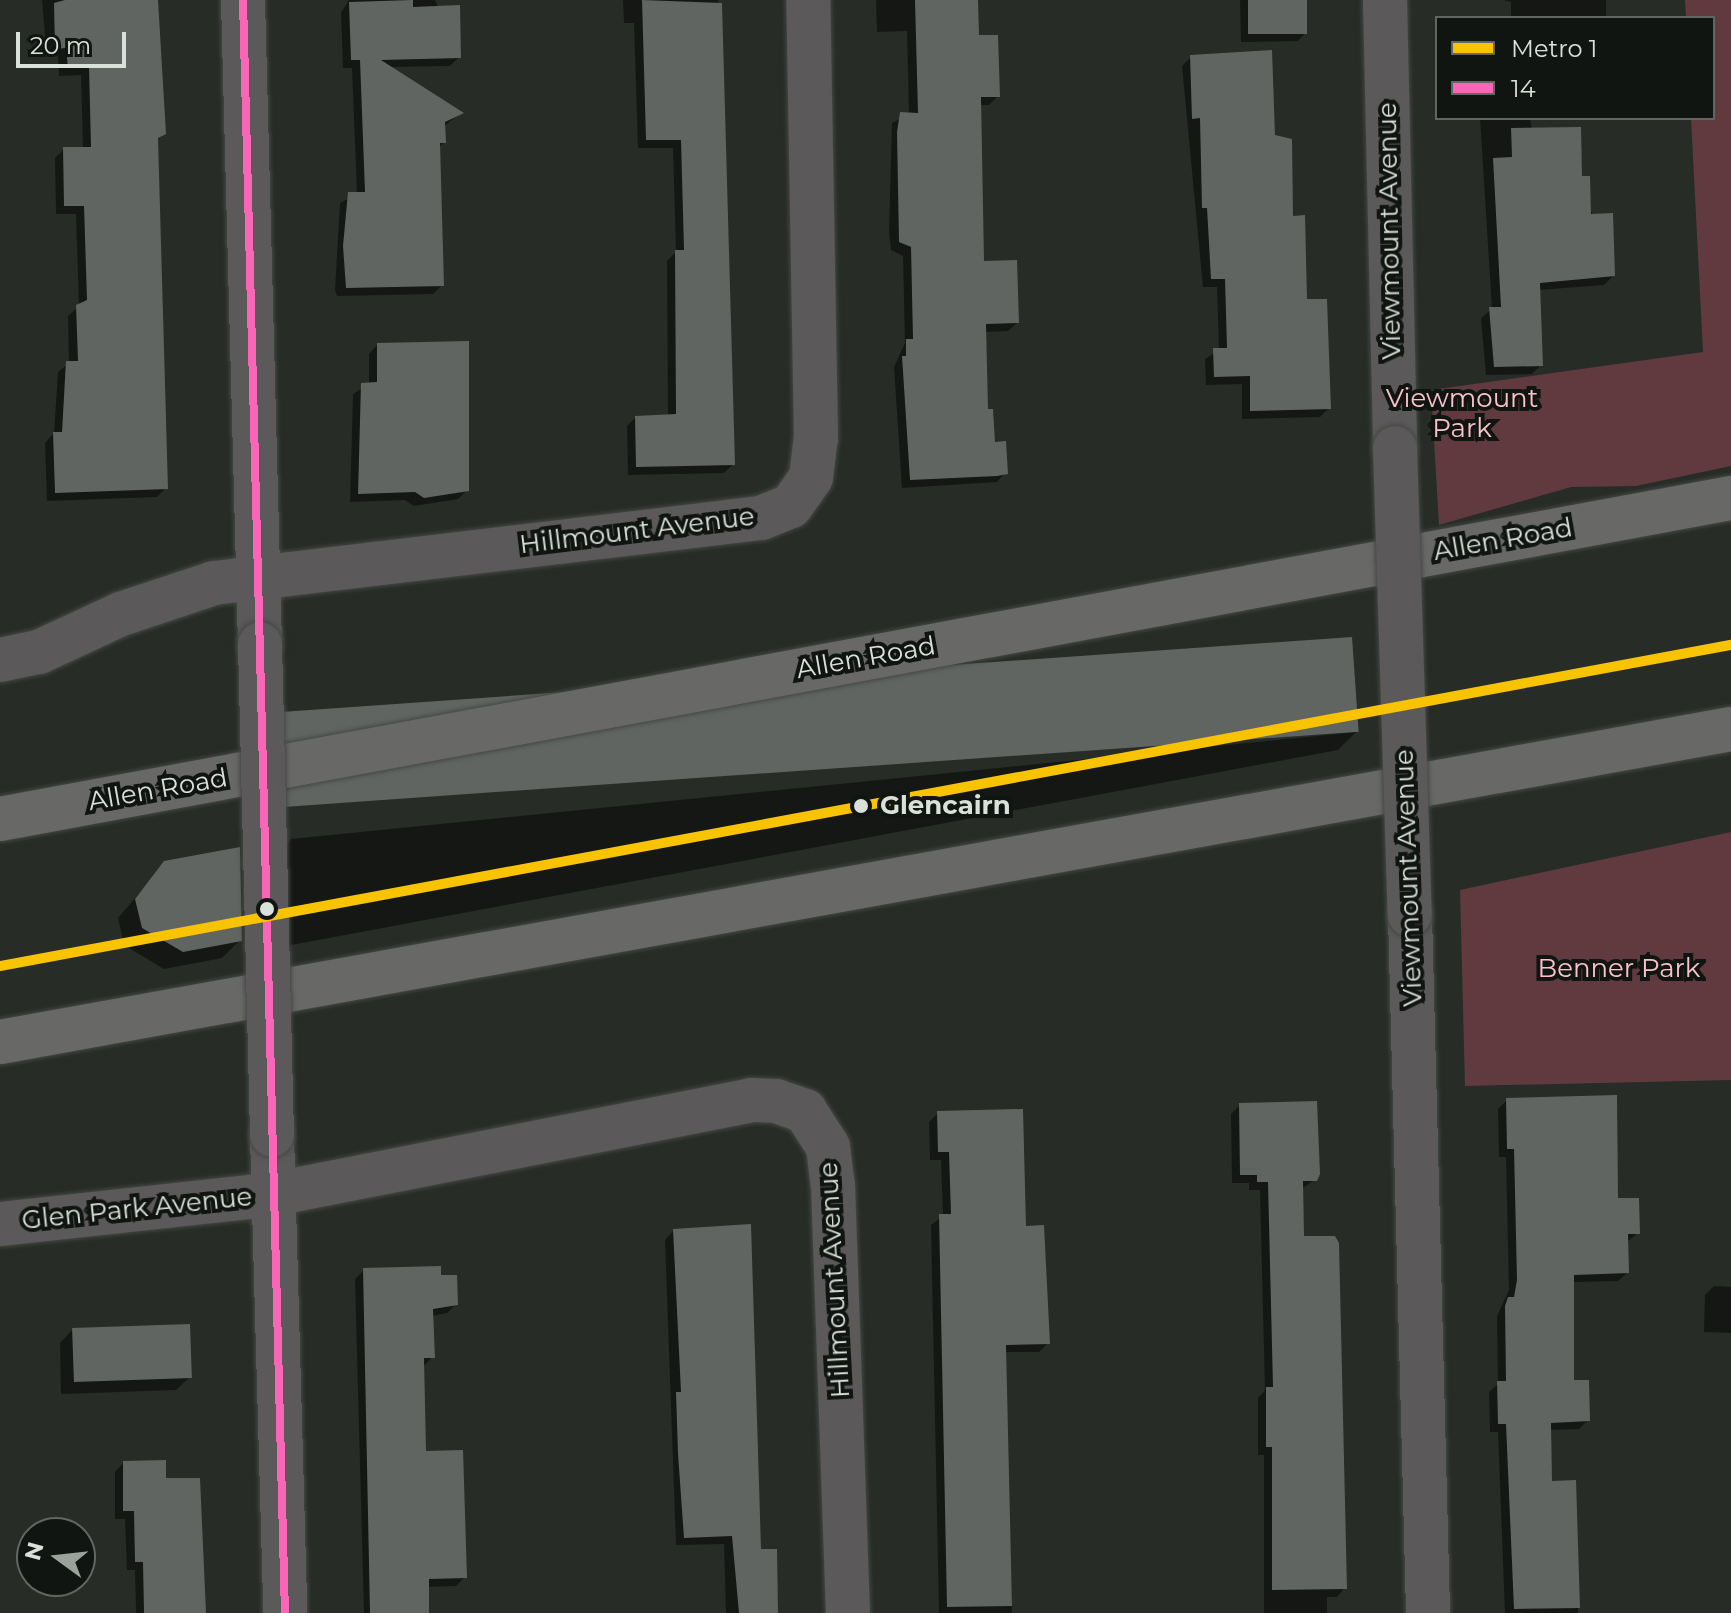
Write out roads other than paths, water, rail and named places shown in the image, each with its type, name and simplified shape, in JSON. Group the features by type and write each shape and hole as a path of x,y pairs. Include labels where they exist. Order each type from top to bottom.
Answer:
{"highway":[{"name":"Allen Road","path":"0,819 1731,498"},
{"path":"0,1042 1731,729"}],"street":[{"path":"243,0 285,1613"},
{"name":"Hillmount Avenue","path":"258,578 761,518 791,506 803,494 811,477 816,439 808,0"},
{"name":"Viewmount Avenue","path":"1385,0 1428,1613"},
{"path":"0,660 39,652 172,594 258,578"},
{"name":"Hillmount Avenue","path":"274,1194 751,1100 776,1101 805,1111 828,1147 833,1185 848,1613"},
{"name":"Glen Park Avenue","path":"0,1224 274,1194"}],"metro line":[{"name":"1","path":"0,966 1731,645"}],"place":[{"name":"Glencairn","path":"861,806"}],"park label":[{"name":"Viewmount Park","path":"1462,414"},
{"name":"Benner Park","path":"1619,969"}]}
